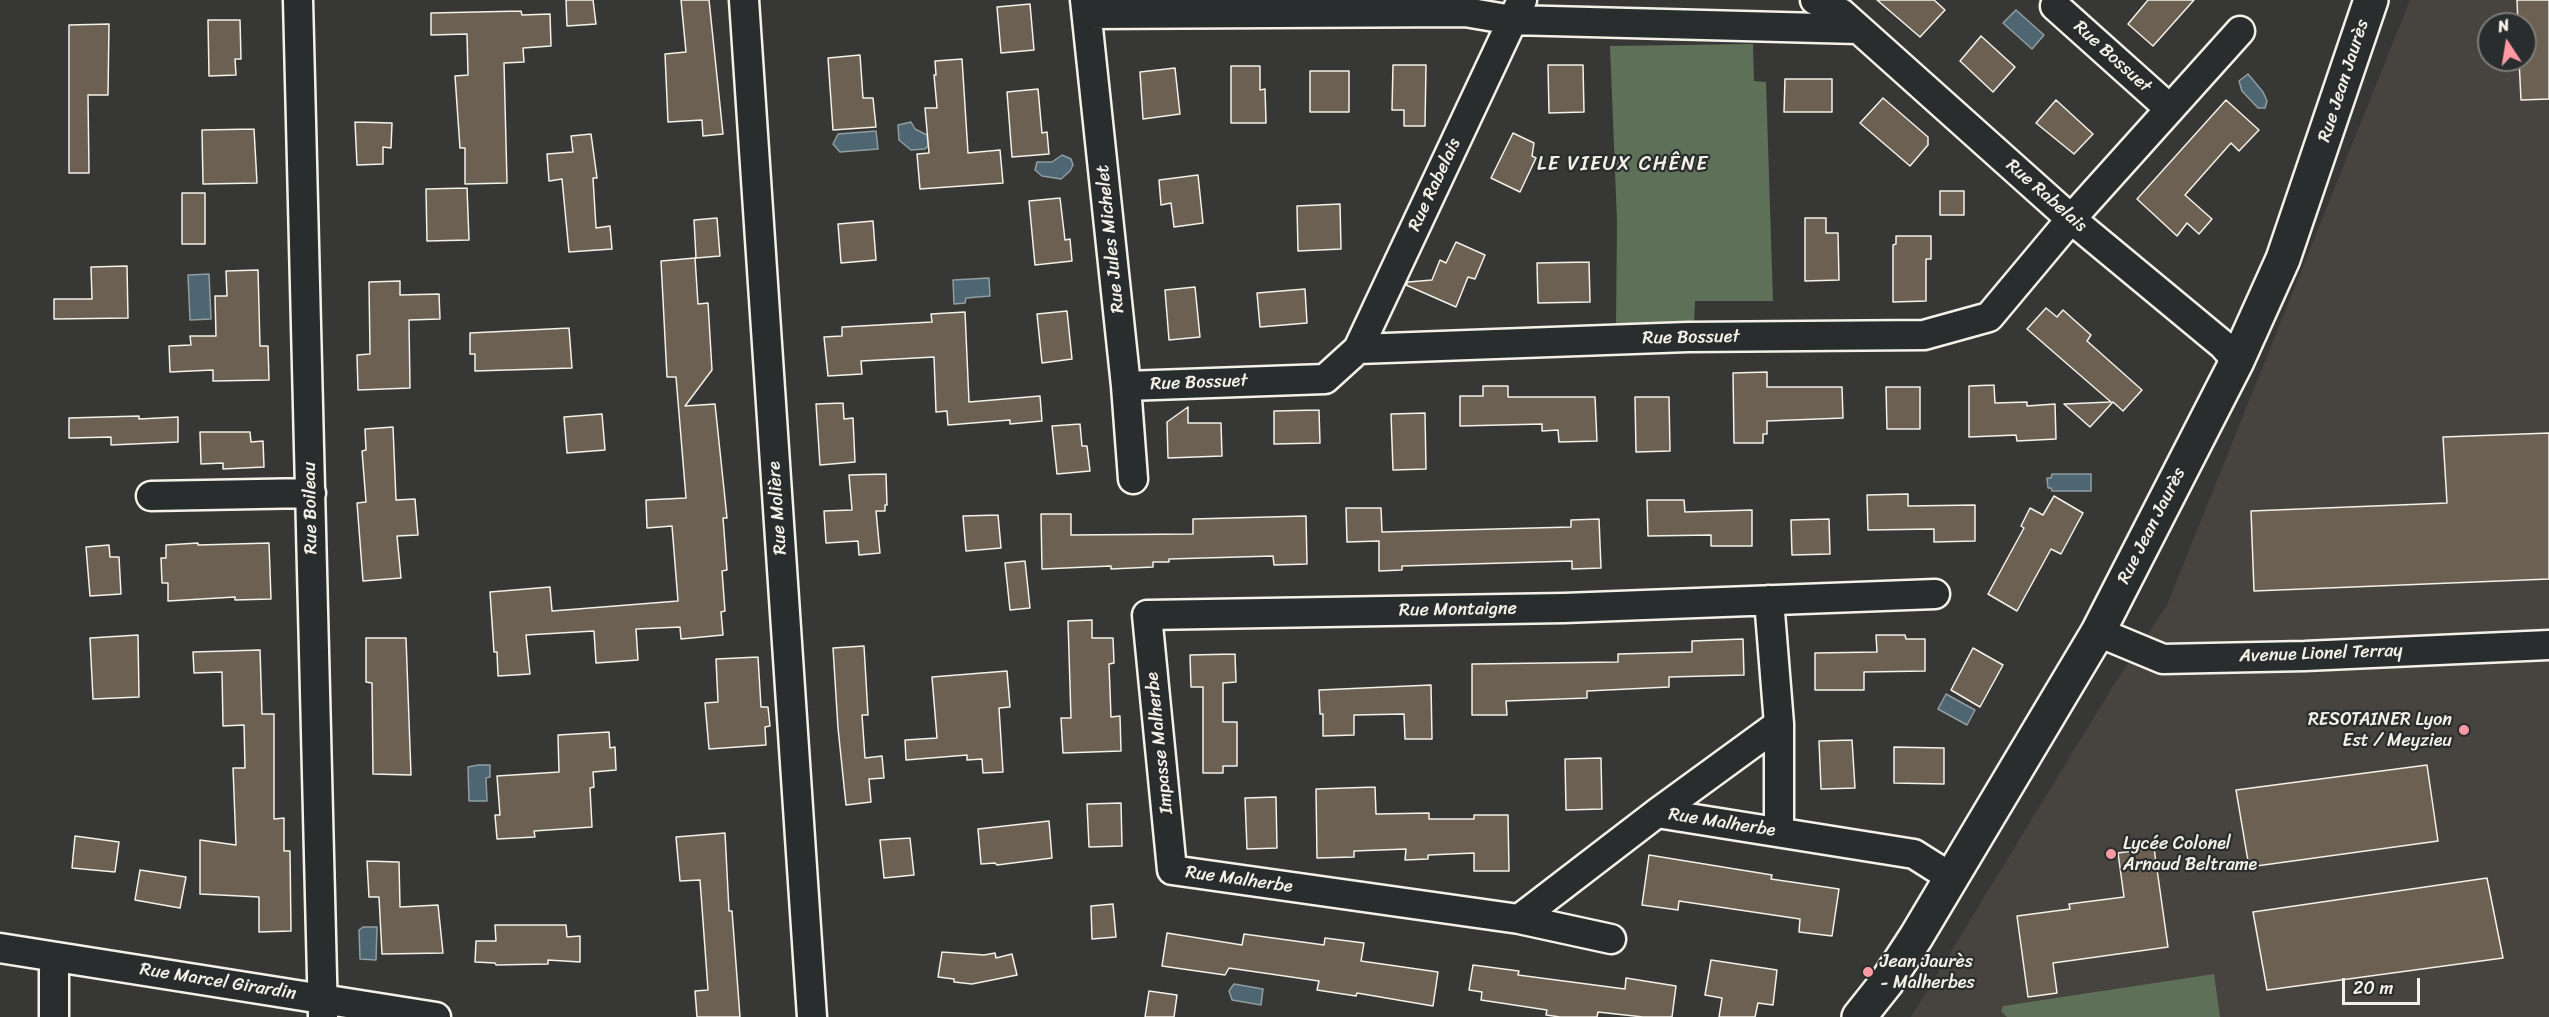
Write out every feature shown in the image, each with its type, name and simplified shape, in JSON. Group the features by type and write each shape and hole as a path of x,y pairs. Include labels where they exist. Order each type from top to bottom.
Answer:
{"main road":[{"name":"Rue Jean Jaurès","path":"1859,1017 1892,974 1952,878 2098,632 2236,361 2287,249 2371,0"}],"street":[{"name":"Rue Boileau","path":"298,0 323,1008"},
{"name":"Rue Molière","path":"744,0 812,1017"},
{"name":"Rue Rabelais","path":"1815,0 1841,13 2071,219 2223,345 2236,361"},
{"name":"Rue Bossuet","path":"2055,6 2170,109"},
{"path":"1086,7 1465,12 1517,10 1858,29"},
{"name":"Rue Jules Michelet","path":"1086,7 1126,386 1133,478"},
{"name":"Rue Rabelais","path":"1358,349 1517,10"},
{"name":"Rue Bossuet","path":"1126,386 1325,380 1358,349 1688,337 1924,335 1989,317 2071,219 2240,31"},
{"path":"151,496 311,493"},
{"name":"Rue Montaigne","path":"1147,615 1564,608 1935,594"},
{"path":"1769,600 1779,724 1779,832"},
{"name":"Impasse Malherbe","path":"1147,615 1172,870"},
{"name":"Avenue Lionel Terray","path":"2098,632 2163,659 2305,656 2549,645"},
{"path":"1657,813 1779,724"},
{"name":"Rue Malherbe","path":"1519,919 1657,813 1914,854 1952,878"},
{"name":"Rue Malherbe","path":"1172,870 1519,919 1611,939"},
{"name":"Rue Marcel Girardin","path":"0,948 323,1008 436,1017"},
{"path":"54,957 54,1017"}],"shaded area":[{"path":"2410,0 2549,0 2549,1017 1911,1017 2113,686 2167,605"}],"green space":[{"path":"1753,44 1754,81 1766,82 1773,301 1695,301 1694,326 1616,327 1617,221 1610,46"},
{"path":"2214,974 2220,1017 2007,1017 2001,1011 2003,1006"}],"water":[{"path":"2016,10 2044,35 2032,49 2003,23"},
{"path":"2248,74 2263,92 2267,101 2265,108 2258,108 2242,91 2239,81"},
{"path":"911,122 915,129 927,135 928,146 925,149 911,150 899,140 898,125"},
{"path":"876,131 878,149 840,152 833,144 838,134"},
{"path":"1062,155 1071,159 1073,165 1061,179 1042,176 1035,170 1037,162 1052,162"},
{"path":"209,274 211,319 190,320 188,275"},
{"path":"989,278 990,296 966,298 965,303 954,304 953,280"},
{"path":"2052,474 2091,474 2091,491 2052,491 2048,488 2047,478 2051,478"},
{"path":"1946,694 1975,710 1967,725 1938,709"},
{"path":"490,765 490,777 486,778 487,801 469,801 468,767"},
{"path":"363,927 377,927 376,960 360,959 359,930"},
{"path":"1234,984 1263,989 1261,1005 1232,1000 1229,991"}],"building":[{"path":"566,0 593,0 596,24 567,26"},
{"path":"681,0 709,0 723,134 703,136 702,120 668,122 665,54 686,52"},
{"path":"1877,0 1934,0 1945,10 1920,37"},
{"path":"2148,0 2194,0 2153,46 2128,24"},
{"path":"2517,0 2549,0 2549,99 2521,100 2520,72 2537,72 2537,12 2518,12"},
{"path":"1030,4 1034,50 1001,53 997,7"},
{"path":"521,11 522,15 550,14 551,46 523,48 524,62 504,63 507,183 465,184 465,148 460,148 455,76 468,75 467,34 431,35 431,13"},
{"path":"208,20 240,20 241,59 235,59 236,75 209,76"},
{"path":"109,24 108,95 88,95 89,173 69,173 69,25"},
{"path":"1981,36 2015,67 1993,92 1960,61"},
{"path":"860,55 863,98 873,98 876,127 833,130 828,58"},
{"path":"962,59 968,153 1000,150 1003,183 920,189 917,154 929,153 925,108 937,108 935,61"},
{"path":"1393,65 1426,65 1425,126 1404,126 1404,110 1392,110"},
{"path":"1548,65 1583,65 1584,112 1549,113"},
{"path":"1231,66 1260,66 1260,90 1265,89 1266,123 1231,123"},
{"path":"1175,68 1180,114 1143,119 1140,72"},
{"path":"1310,71 1349,71 1349,112 1310,112"},
{"path":"1785,79 1832,79 1832,112 1784,112"},
{"path":"1038,89 1042,133 1047,132 1049,154 1012,157 1007,92"},
{"path":"1883,98 1928,137 1928,145 1910,166 1860,123"},
{"path":"2056,100 2093,134 2074,154 2036,123"},
{"path":"2226,100 2259,130 2239,151 2231,143 2185,195 2212,219 2199,234 2187,223 2177,236 2137,199"},
{"path":"355,122 392,123 391,148 383,147 383,164 357,165"},
{"path":"254,129 257,183 203,184 202,130"},
{"path":"1513,133 1534,143 1532,156 1536,158 1520,192 1491,178"},
{"path":"591,134 597,178 593,178 596,228 610,226 612,249 569,252 562,179 549,181 547,154 573,152 571,136"},
{"path":"1198,175 1203,223 1174,227 1171,203 1161,205 1159,180"},
{"path":"467,188 469,240 427,241 426,189"},
{"path":"1940,191 1964,191 1964,215 1940,215"},
{"path":"182,193 205,193 205,244 182,244"},
{"path":"1060,198 1065,240 1070,239 1072,261 1035,265 1029,201"},
{"path":"1340,204 1341,249 1298,251 1297,206"},
{"path":"717,218 720,256 696,258 694,220"},
{"path":"1805,218 1826,218 1826,233 1838,233 1839,280 1805,281"},
{"path":"873,221 876,260 841,263 838,224"},
{"path":"1896,236 1931,236 1931,259 1926,259 1926,301 1893,302 1893,245 1896,244"},
{"path":"1456,242 1485,255 1475,279 1468,277 1456,307 1406,285 1408,282 1432,280 1440,260 1446,263"},
{"path":"695,258 698,304 708,303 712,370 685,406 715,404 727,518 723,518 727,570 722,571 725,611 721,612 723,635 681,639 680,627 636,629 638,660 596,663 594,631 526,635 530,674 498,676 490,592 550,587 552,611 678,601 672,526 647,528 646,500 686,498 676,377 667,377 661,261"},
{"path":"1589,262 1590,302 1538,303 1537,263"},
{"path":"127,266 128,318 54,319 54,299 92,299 91,267"},
{"path":"258,270 260,346 268,346 269,380 213,381 213,370 170,372 169,346 191,345 190,336 216,336 215,296 227,296 226,271"},
{"path":"400,281 400,295 439,294 440,319 409,320 410,388 358,390 357,355 370,354 369,282"},
{"path":"1195,287 1200,337 1169,340 1165,290"},
{"path":"1305,289 1307,323 1260,327 1257,293"},
{"path":"2046,308 2057,317 2063,310 2091,335 2087,341 2142,390 2123,411 2113,402 2090,427 2064,404 2111,402 2027,329"},
{"path":"1067,311 1072,359 1042,363 1037,314"},
{"path":"965,312 969,402 1040,396 1042,421 1010,424 1010,420 948,425 947,411 936,412 934,357 861,361 862,374 828,376 824,337 842,336 842,327 932,322 931,314"},
{"path":"569,328 572,368 475,371 475,354 470,354 470,333"},
{"path":"1767,372 1767,387 1842,387 1843,418 1767,421 1767,434 1763,434 1763,443 1734,443 1733,373"},
{"path":"1994,385 1995,403 2027,402 2027,406 2055,404 2056,439 2017,441 2016,435 1969,437 1969,386"},
{"path":"1483,386 1508,386 1508,397 1595,397 1597,441 1559,442 1558,430 1542,431 1542,424 1460,426 1460,396 1483,396"},
{"path":"1886,387 1920,387 1920,429 1887,429"},
{"path":"1635,397 1669,397 1670,451 1636,452"},
{"path":"843,403 844,419 853,418 855,462 820,465 816,404"},
{"path":"1188,407 1188,423 1221,423 1222,456 1168,458 1167,422"},
{"path":"1319,410 1320,443 1274,444 1274,411"},
{"path":"1425,413 1426,469 1393,470 1391,414"},
{"path":"602,414 605,450 567,453 564,417"},
{"path":"139,416 139,419 178,417 178,442 111,445 111,437 69,438 69,418"},
{"path":"1080,424 1082,446 1087,446 1090,471 1057,474 1052,426"},
{"path":"393,427 396,500 415,499 418,535 397,536 401,578 363,581 357,503 366,502 362,451 366,450 365,429"},
{"path":"200,432 250,432 251,442 263,441 264,467 223,469 223,463 201,464"},
{"path":"2549,433 2549,579 2254,591 2251,511 2447,503 2443,437"},
{"path":"886,474 887,505 885,505 885,511 876,511 880,553 859,555 858,541 826,543 824,511 852,510 849,475"},
{"path":"1908,494 1908,506 1975,505 1975,541 1934,542 1934,529 1868,530 1867,495"},
{"path":"2054,496 2083,513 2061,554 2051,549 2017,611 1988,594 2024,528 2021,526 2030,508 2043,515"},
{"path":"1647,500 1684,500 1685,512 1752,510 1752,546 1711,546 1711,535 1648,536"},
{"path":"1346,508 1381,508 1382,532 1571,527 1571,520 1599,519 1601,568 1572,569 1572,561 1402,566 1402,570 1379,571 1379,541 1347,542"},
{"path":"1041,514 1071,514 1071,535 1193,534 1193,519 1306,516 1307,564 1274,565 1273,556 1169,559 1169,562 1153,562 1153,567 1042,569"},
{"path":"998,515 1001,548 966,551 963,516"},
{"path":"1829,519 1830,554 1792,555 1791,520"},
{"path":"198,543 198,545 269,543 271,599 235,600 235,597 168,601 168,583 162,583 161,558 166,558 166,545"},
{"path":"109,545 110,557 119,557 121,594 90,596 86,547"},
{"path":"1025,561 1030,608 1010,610 1005,563"},
{"path":"1092,620 1092,638 1113,638 1114,663 1109,664 1111,717 1120,716 1121,751 1063,753 1061,718 1071,718 1068,621"},
{"path":"138,635 139,697 93,699 90,638"},
{"path":"1876,635 1905,635 1906,639 1925,639 1925,671 1864,672 1864,690 1815,690 1815,653 1877,652"},
{"path":"366,638 406,638 411,775 373,774 372,683 366,682"},
{"path":"1743,639 1744,675 1669,677 1669,687 1587,691 1587,698 1506,701 1507,715 1472,715 1472,664 1618,662 1618,654 1692,652 1692,641"},
{"path":"864,646 868,715 862,715 865,758 882,756 884,778 869,779 871,802 846,805 833,648"},
{"path":"1973,648 2003,665 1980,707 1951,690"},
{"path":"260,650 262,714 274,714 274,819 284,818 284,851 290,851 291,931 259,932 259,897 200,894 200,840 236,845 233,768 245,768 244,725 223,726 222,672 194,673 193,652"},
{"path":"1235,654 1236,682 1223,683 1223,722 1237,722 1237,766 1223,766 1223,773 1203,773 1203,687 1191,687 1190,655"},
{"path":"758,657 761,707 768,707 770,726 765,727 766,745 709,749 705,703 718,702 716,659"},
{"path":"1007,671 1010,707 999,708 1003,772 983,773 982,759 967,760 967,755 906,760 905,740 937,738 932,677"},
{"path":"1431,685 1432,739 1405,739 1404,714 1354,715 1354,735 1323,736 1323,714 1320,714 1319,690"},
{"path":"609,732 610,748 615,747 616,770 593,772 594,787 590,788 592,827 534,831 535,837 497,839 495,815 500,815 497,776 559,772 558,735"},
{"path":"1852,740 1855,788 1821,789 1819,741"},
{"path":"1894,747 1944,748 1944,784 1894,783"},
{"path":"1601,758 1602,809 1566,810 1565,759"},
{"path":"2427,765 2438,841 2249,867 2236,790"},
{"path":"1375,787 1376,814 1429,813 1429,819 1474,819 1474,815 1508,815 1509,871 1474,871 1474,853 1428,855 1428,859 1405,860 1406,849 1354,851 1354,857 1317,858 1316,789"},
{"path":"1276,797 1277,848 1247,849 1245,798"},
{"path":"1121,803 1122,846 1089,847 1087,804"},
{"path":"1049,821 1052,858 997,865 995,863 981,864 978,829"},
{"path":"725,833 729,911 732,911 740,1017 697,1017 695,991 708,990 700,880 680,881 676,837"},
{"path":"75,836 119,842 115,872 72,868"},
{"path":"910,838 914,875 884,878 880,840"},
{"path":"2154,848 2168,947 2053,963 2057,993 2028,997 2017,916 2070,909 2069,904 2124,897 2118,853"},
{"path":"1649,855 1772,875 1771,879 1839,889 1832,936 1799,932 1800,919 1679,901 1678,910 1642,905"},
{"path":"367,861 399,862 400,907 438,905 443,953 382,954 379,897 369,897"},
{"path":"140,870 186,877 180,908 135,900"},
{"path":"2487,878 2503,958 2267,990 2253,912"},
{"path":"1113,904 1116,937 1092,939 1091,906"},
{"path":"495,925 566,925 567,937 580,936 580,962 548,960 548,964 496,965 495,963 475,962 476,941 496,941"},
{"path":"1167,933 1242,945 1244,934 1324,945 1325,938 1364,943 1361,961 1438,972 1433,1006 1357,993 1356,996 1317,990 1319,981 1229,968 1225,975 1162,966"},
{"path":"942,952 984,955 995,953 996,958 1012,954 1017,975 972,984 954,982 954,979 938,977"},
{"path":"1711,960 1777,970 1773,1005 1758,1003 1755,1017 1719,1017 1722,998 1705,995"},
{"path":"1473,965 1519,971 1518,975 1625,989 1626,978 1676,986 1672,1017 1643,1017 1598,1012 1597,1017 1560,1017 1546,1015 1547,1010 1481,1000 1482,992 1469,990"},
{"path":"1149,991 1177,995 1174,1017 1145,1017"}],"place":[{"name":"RESOTAINER Lyon Est / Meyzieu","path":"2464,730"},
{"name":"Lycée Colonel Arnaud Beltrame","path":"2111,854"},
{"name":"Jean Jaurès - Malherbes","path":"1868,972"}],"district":[{"name":"LE VIEUX CHÊNE","path":"1623,165"}]}
